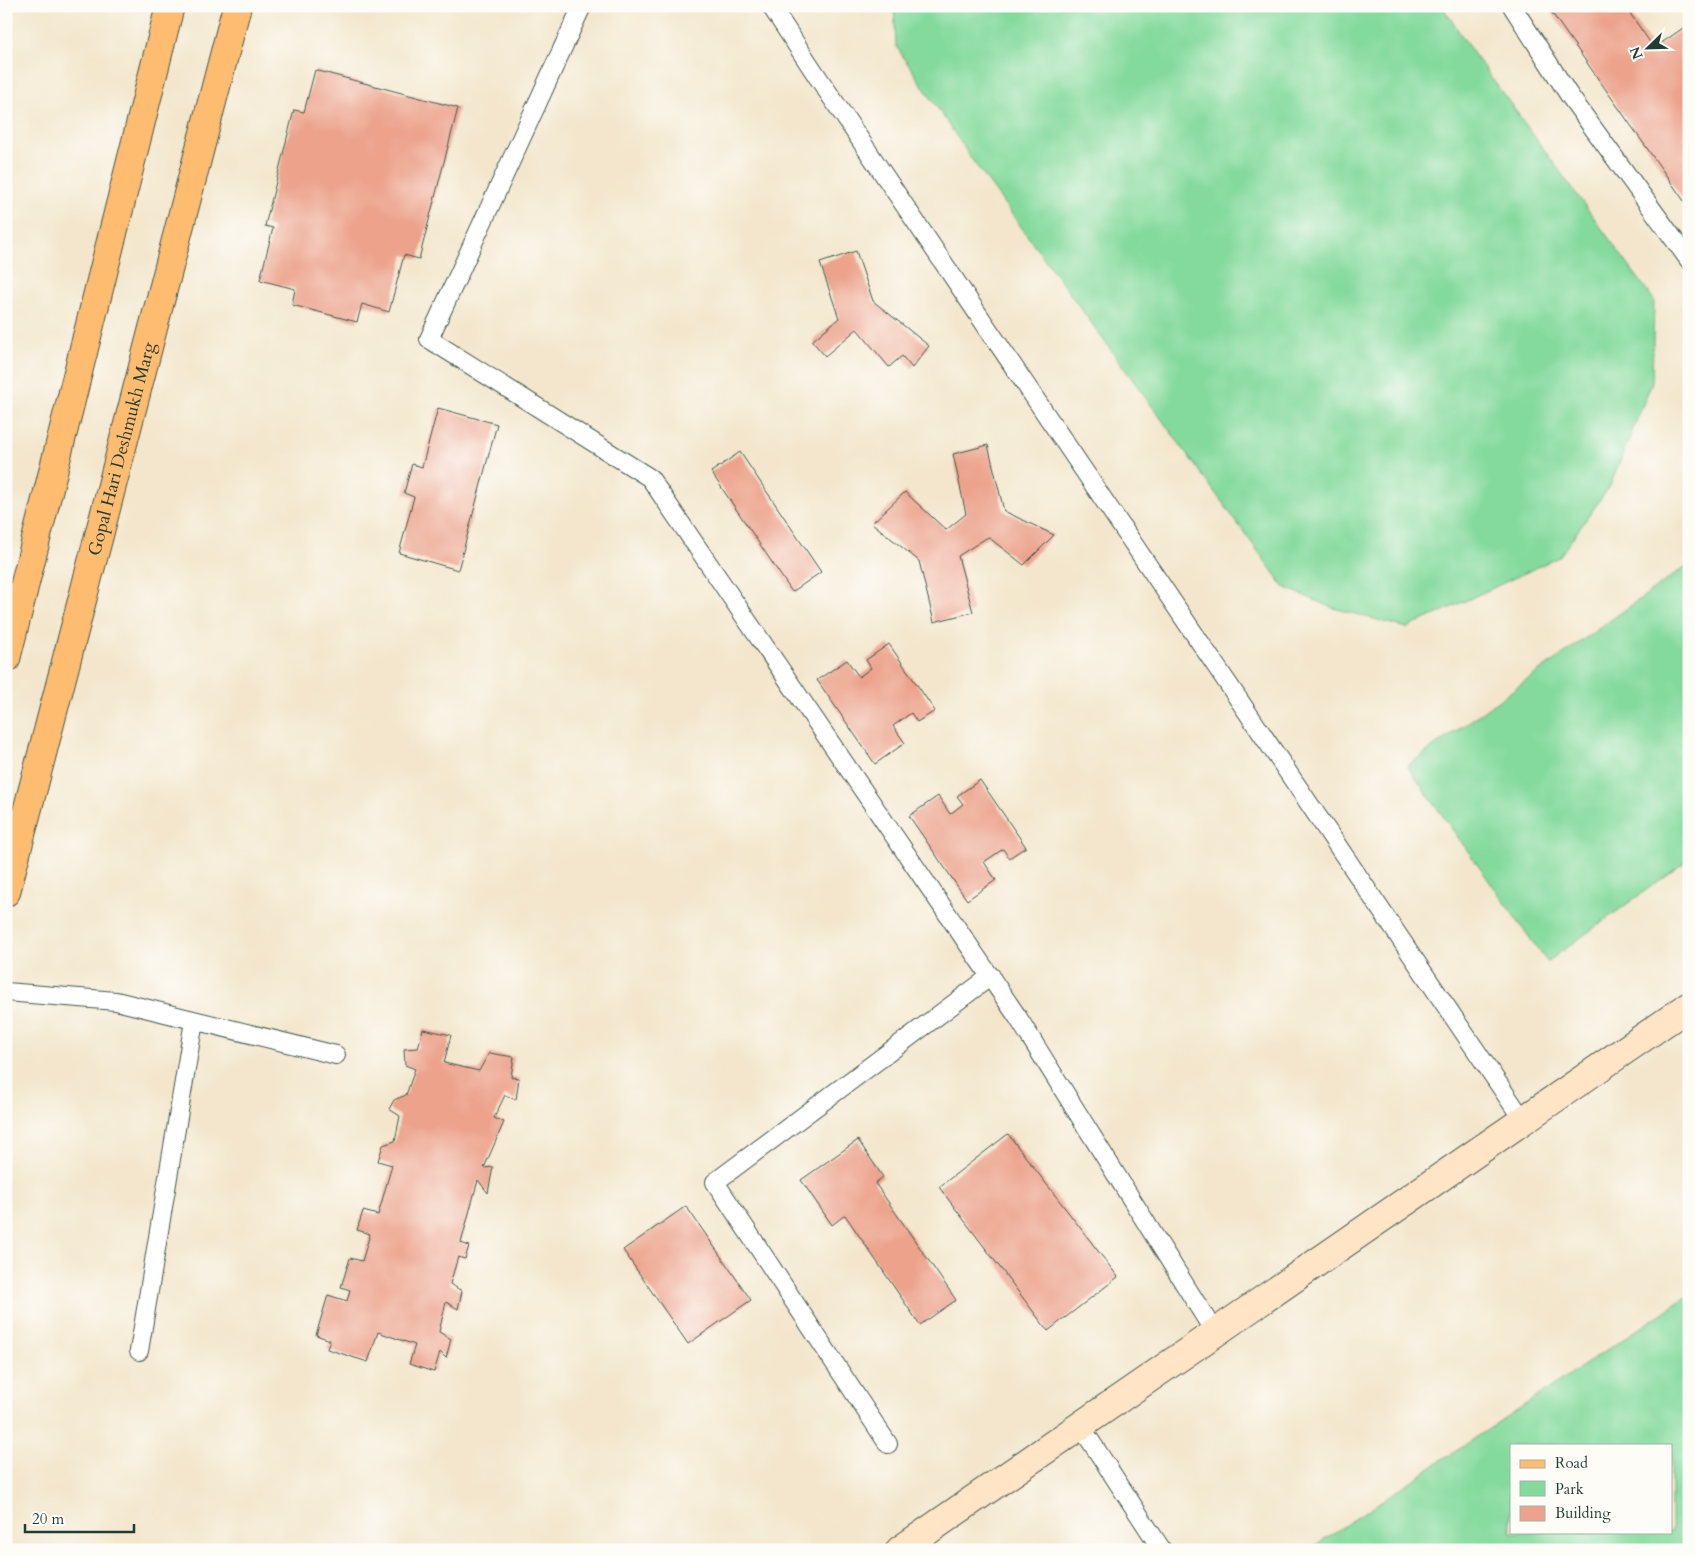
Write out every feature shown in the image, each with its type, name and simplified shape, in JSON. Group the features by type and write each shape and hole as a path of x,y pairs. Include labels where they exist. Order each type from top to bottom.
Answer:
{"main road":[{"path":"6,659 170,6"},
{"name":"Gopal Hari Deshmukh Marg","path":"6,892 237,6"}],"street":[{"path":"900,1550 1689,1006"}],"lane":[{"path":"582,6 429,339 650,478 1018,1016 1215,1333"},
{"path":"772,6 824,86 1523,1120"},
{"path":"1512,6 1569,95 1689,260"},
{"path":"888,1444 715,1182 991,976"},
{"path":"6,992 116,1001 336,1055"},
{"path":"139,1351 194,1021"},
{"path":"1080,1426 1162,1550"}],"green space":[{"path":"894,6 1442,6 1471,50 1654,300 1652,382 1610,486 1559,557 1407,628 1330,607 1284,587 973,161 896,46"},
{"path":"1689,564 1689,859 1547,962 1407,766"},
{"path":"1689,1295 1689,1550 1308,1550"}],"building":[{"path":"1547,6 1625,6 1654,48 1689,24 1689,208"},
{"path":"315,70 458,108 419,259 404,255 389,312 362,304 357,322 292,305 295,289 260,280 273,228 265,226 294,110 304,112"},
{"path":"856,251 873,301 929,346 912,368 902,356 889,367 857,329 825,356 812,341 839,318 820,263"},
{"path":"438,408 497,424 458,570 399,553 414,497 404,493 412,464 422,467"},
{"path":"988,445 1004,511 1054,535 1024,565 988,537 958,556 973,612 934,622 919,561 872,523 905,492 946,530 966,514 953,454"},
{"path":"740,452 821,572 792,592 711,472"},
{"path":"889,644 935,711 917,722 911,713 893,726 905,743 875,764 817,680 847,660 859,677 871,668 866,660"},
{"path":"980,780 1026,847 1009,858 1003,849 984,862 996,880 967,900 909,816 938,796 950,814 963,804 957,796"},
{"path":"423,1029 451,1035 444,1063 479,1071 489,1053 514,1057 511,1077 519,1078 516,1100 505,1095 494,1118 504,1122 484,1168 493,1167 488,1193 478,1180 461,1243 469,1246 465,1259 458,1257 450,1284 462,1291 458,1309 446,1302 439,1332 451,1339 446,1358 440,1352 434,1372 409,1364 415,1345 378,1332 368,1362 327,1349 330,1340 316,1335 328,1295 347,1301 350,1290 341,1287 350,1258 362,1261 370,1234 357,1230 363,1211 378,1215 392,1165 378,1161 383,1145 395,1141 400,1116 389,1109 394,1100 406,1095 415,1069 405,1065 404,1049 418,1048"},
{"path":"1008,1134 1118,1277 1048,1331 939,1187"},
{"path":"858,1140 883,1177 875,1183 956,1300 920,1325 845,1215 832,1225 801,1180"},
{"path":"686,1206 751,1300 688,1344 623,1250"}]}
